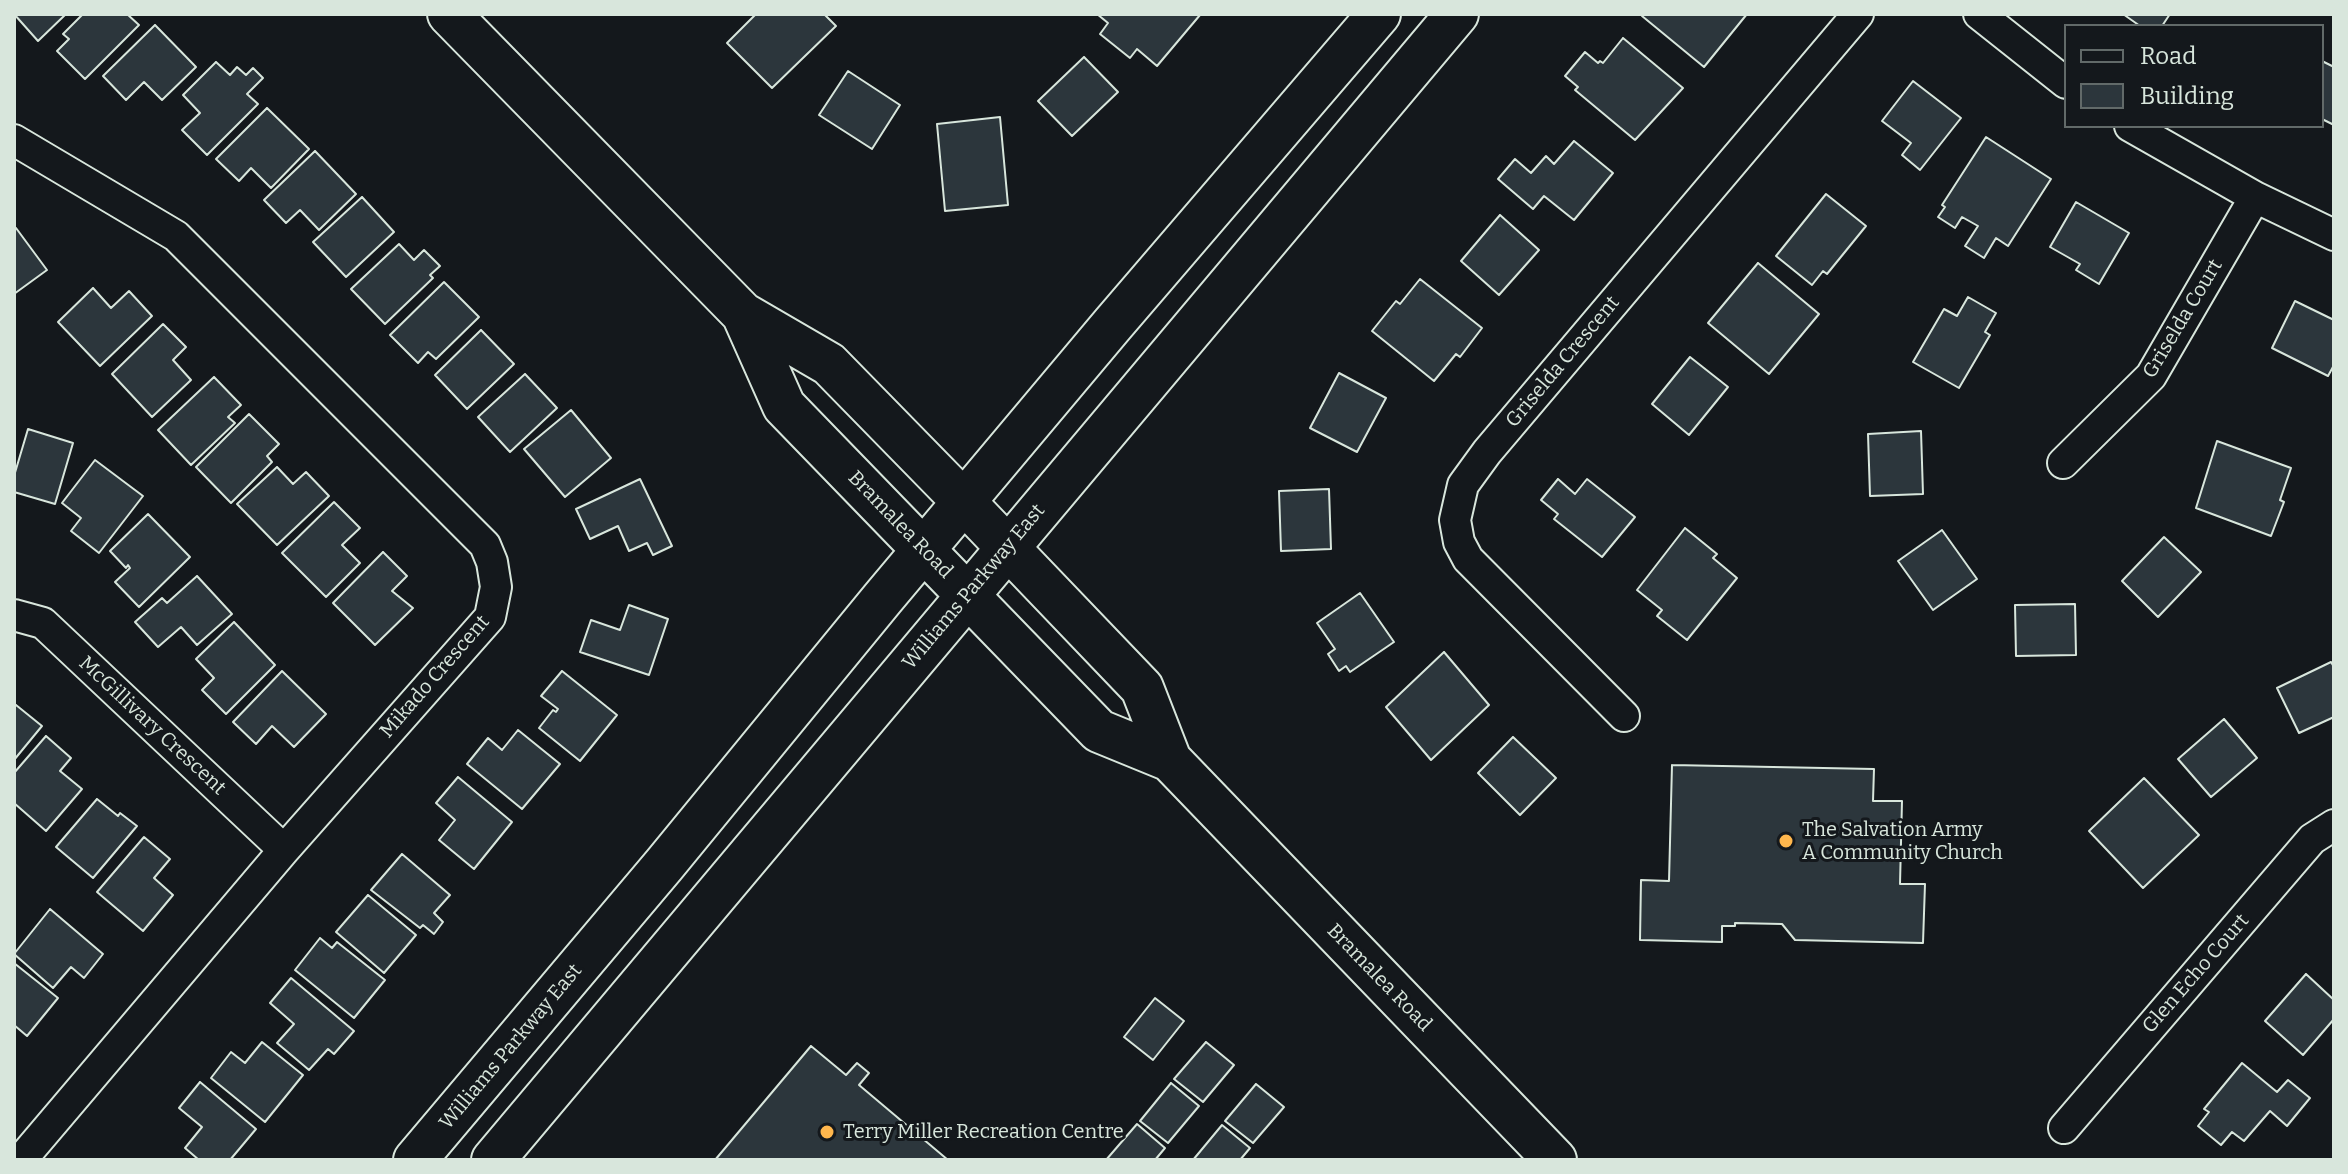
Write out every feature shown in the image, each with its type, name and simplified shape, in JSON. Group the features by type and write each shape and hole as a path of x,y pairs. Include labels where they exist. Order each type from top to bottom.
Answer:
{"main road":[{"name":"Bramalea Road","path":"449,14 743,314 829,364 964,502 1142,688 1170,760 1555,1160"},
{"name":"Williams Parkway East","path":"415,1160 1113,324 1379,14"},
{"name":"Williams Parkway East","path":"493,1160 1457,14"},
{"name":"Bramalea Road","path":"743,314 784,406 1099,731 1170,760"}],"street":[{"name":"Griselda Crescent","path":"1624,716 1468,559 1459,542 1455,520 1463,485 1487,452 1858,14"},
{"path":"1979,14 2064,81"},
{"path":"2134,128 2255,197 2334,235"},
{"name":"Mikado Crescent","path":"14,140 176,236 485,545 492,562 496,587 490,617 284,850 21,1160"},
{"name":"Griselda Court","path":"2063,463 2151,376 2255,197"},
{"name":"McGillivary Crescent","path":"14,615 43,623 284,850"},
{"name":"Glen Echo Court","path":"2064,1128 2312,839 2334,825"}],"building":[{"path":"14,14 66,14 38,41"},
{"path":"83,14 127,14 139,25 85,79 57,51 69,39 63,34"},
{"path":"756,14 824,14 836,26 772,88 727,43"},
{"path":"1097,14 1200,15 1157,66 1137,49 1130,58 1100,34 1108,23"},
{"path":"1747,14 1704,67 1642,16"},
{"path":"2123,14 2170,14 2163,24 2137,24"},
{"path":"155,25 196,67 162,100 144,82 126,100 103,76"},
{"path":"1623,38 1683,88 1635,140 1575,90 1578,87 1565,76 1585,52 1598,63 1603,63"},
{"path":"1084,57 1118,92 1072,136 1038,101"},
{"path":"216,62 230,75 237,67 246,75 253,68 263,78 247,94 258,104 207,155 182,130 200,113 183,95"},
{"path":"2324,62 2334,67 2334,125 2324,120"},
{"path":"848,71 900,105 872,149 819,115"},
{"path":"1913,81 1961,118 1920,170 1902,155 1911,143 1882,121"},
{"path":"267,108 309,149 271,188 251,168 239,181 216,159"},
{"path":"1000,117 1008,205 945,211 937,124"},
{"path":"1986,137 2051,179 2008,246 1996,238 1984,258 1965,246 1978,226 1962,217 1955,228 1938,217 1945,207 1942,205"},
{"path":"1574,141 1613,173 1574,220 1544,196 1533,209 1498,179 1515,159 1531,173 1546,156 1554,164"},
{"path":"315,151 356,194 319,230 300,210 286,223 264,200"},
{"path":"1826,194 1866,226 1827,274 1823,271 1812,285 1776,256"},
{"path":"362,197 394,232 346,277 313,242"},
{"path":"2076,202 2129,233 2099,284 2076,270 2080,264 2050,247"},
{"path":"1500,215 1539,250 1499,295 1461,261"},
{"path":"14,229 47,270 14,294"},
{"path":"399,244 414,260 424,250 440,266 430,275 433,278 385,324 351,289"},
{"path":"1758,263 1819,314 1769,374 1708,323"},
{"path":"1420,279 1482,328 1460,357 1456,354 1434,381 1372,331 1396,301 1400,304"},
{"path":"444,282 479,317 436,359 428,352 418,363 390,335"},
{"path":"93,288 111,308 129,291 152,316 100,366 58,322"},
{"path":"1968,297 1996,313 1985,332 1990,335 1959,388 1913,362 1944,309 1957,316"},
{"path":"2295,301 2334,320 2334,365 2328,376 2272,348"},
{"path":"163,324 186,347 173,360 191,380 152,417 112,374"},
{"path":"481,330 514,364 467,409 435,375"},
{"path":"1690,357 1728,387 1689,435 1652,404"},
{"path":"1339,373 1386,398 1357,452 1310,428"},
{"path":"525,374 557,408 510,452 478,417"},
{"path":"214,377 241,405 228,417 235,423 191,465 158,430"},
{"path":"571,410 611,458 565,497 524,449"},
{"path":"249,414 279,444 267,456 272,462 231,503 196,467"},
{"path":"28,429 73,443 55,504 14,492 14,476"},
{"path":"1921,431 1923,494 1870,496 1868,434"},
{"path":"2217,441 2291,468 2280,500 2284,502 2271,536 2196,508"},
{"path":"95,460 143,496 99,553 71,531 81,518 62,503"},
{"path":"277,467 293,484 306,472 329,496 277,545 237,504"},
{"path":"640,479 672,546 653,555 647,543 629,551 618,526 590,539 576,509"},
{"path":"1558,479 1575,494 1587,479 1635,517 1602,557 1554,519 1558,514 1541,500"},
{"path":"1329,489 1331,549 1281,551 1279,491"},
{"path":"334,502 360,528 342,545 360,563 326,597 282,553"},
{"path":"148,514 190,557 139,607 115,582 130,568 128,565 126,568 110,551"},
{"path":"1685,528 1717,554 1713,558 1737,578 1687,640 1657,616 1662,610 1637,590"},
{"path":"1942,530 1977,579 1933,610 1898,561"},
{"path":"2164,537 2201,572 2158,617 2122,581"},
{"path":"383,552 407,576 392,591 413,608 375,645 333,603"},
{"path":"197,576 232,614 197,645 181,627 158,647 135,622 162,598 167,603"},
{"path":"1360,593 1394,642 1350,672 1346,666 1339,671 1328,654 1335,649 1317,623"},
{"path":"2075,604 2076,655 2016,656 2015,605"},
{"path":"629,605 668,619 649,675 580,652 591,620 620,630"},
{"path":"234,622 275,665 226,714 202,690 214,678 196,659"},
{"path":"1444,652 1489,705 1431,760 1386,707"},
{"path":"2331,662 2334,667 2334,717 2299,733 2277,688"},
{"path":"282,671 326,714 294,747 272,726 256,744 233,722"},
{"path":"562,671 617,715 580,761 539,728 553,710 556,712 558,709 541,696"},
{"path":"16,705 42,726 14,760 14,707"},
{"path":"2224,719 2257,758 2211,797 2178,759"},
{"path":"518,730 560,764 522,809 467,764 488,738 502,750"},
{"path":"46,736 71,758 60,771 82,789 46,831 14,803 14,773"},
{"path":"1513,737 1556,778 1520,815 1478,773"},
{"name":"The Salvation Army A Community Church","path":"1672,765 1874,769 1873,801 1902,801 1900,884 1925,884 1923,943 1795,940 1782,924 1735,923 1735,926 1722,926 1722,942 1640,940 1641,880 1669,881"},
{"path":"458,777 512,822 474,869 439,840 455,820 436,803"},
{"path":"2144,778 2199,835 2143,888 2089,831"},
{"path":"97,799 137,826 93,878 56,847"},
{"path":"144,837 170,859 154,878 173,895 143,931 97,892"},
{"path":"402,854 450,895 434,913 443,922 434,934 423,925 420,928 371,890"},
{"path":"368,895 416,935 384,973 336,932"},
{"path":"50,909 103,954 84,978 71,967 53,988 14,954"},
{"path":"320,938 332,948 337,942 385,980 354,1018 295,970"},
{"path":"14,963 58,998 27,1036 14,1025"},
{"path":"2306,974 2334,1000 2334,1019 2303,1055 2265,1021"},
{"path":"291,978 354,1031 334,1054 328,1049 309,1070 277,1043 294,1024 270,1003"},
{"path":"1155,998 1184,1021 1153,1060 1124,1037"},
{"path":"262,1042 303,1075 265,1122 211,1078 231,1052 245,1063"},
{"path":"1206,1042 1234,1065 1203,1102 1174,1079"},
{"name":"Terry Miller Recreation Centre","path":"811,1046 846,1075 857,1063 869,1073 859,1085 948,1160 715,1160"},
{"path":"2242,1063 2277,1092 2288,1080 2310,1098 2287,1126 2270,1111 2244,1141 2232,1132 2221,1145 2198,1126 2209,1112 2204,1109"},
{"path":"200,1082 256,1129 230,1160 199,1160 185,1148 202,1127 179,1108"},
{"path":"1171,1083 1199,1106 1168,1143 1140,1121"},
{"path":"1256,1084 1284,1107 1253,1143 1225,1121"},
{"path":"1137,1124 1165,1148 1155,1160 1106,1160"},
{"path":"1222,1125 1250,1148 1240,1160 1193,1160"}],"place":[{"name":"The Salvation Army A Community Church","path":"1786,841"},
{"name":"Terry Miller Recreation Centre","path":"827,1132"}]}
